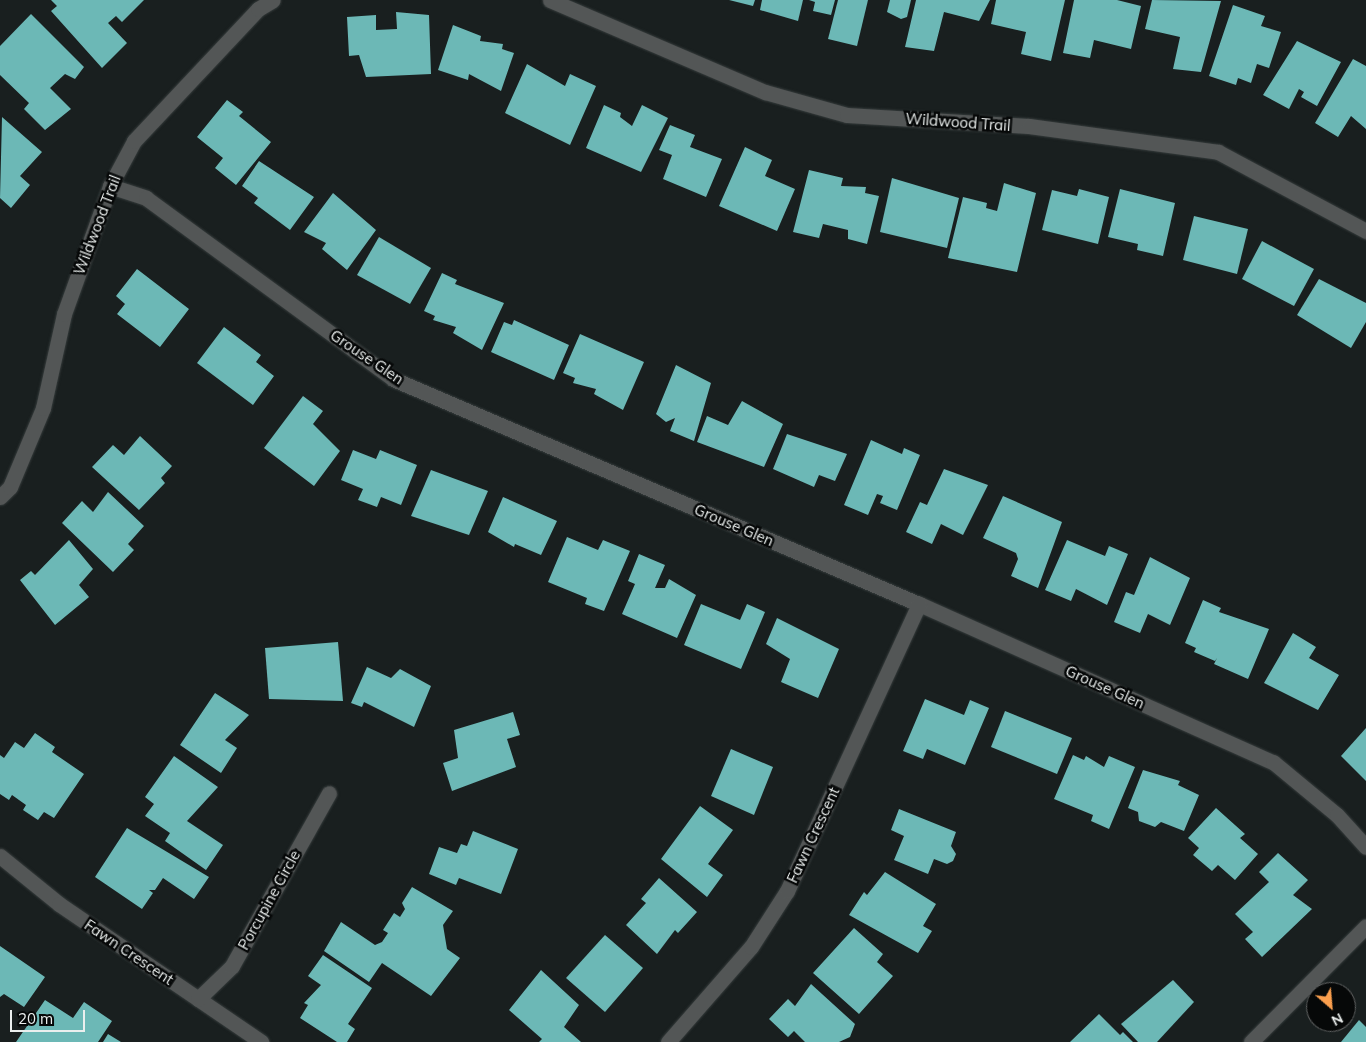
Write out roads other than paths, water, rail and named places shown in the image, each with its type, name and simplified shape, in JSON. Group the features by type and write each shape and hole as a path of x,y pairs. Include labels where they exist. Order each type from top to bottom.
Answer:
{"street":[{"name":"Wildwood Trail","path":"0,496 10,487 43,408 64,314 110,186 134,141 258,9 273,0"},
{"name":"Wildwood Trail","path":"550,0 765,92 847,115 1029,126 1218,152 1366,231"},
{"name":"Grouse Glen","path":"110,186 146,198 393,379 919,604 1273,762 1337,815 1366,847"},
{"name":"Fawn Crescent","path":"668,1042 751,947 787,891 919,604"},
{"name":"Porcupine Circle","path":"198,999 232,966 329,792"},
{"name":"Fawn Crescent","path":"0,856 59,904 261,1042"},
{"path":"1251,1042 1366,926"}]}
